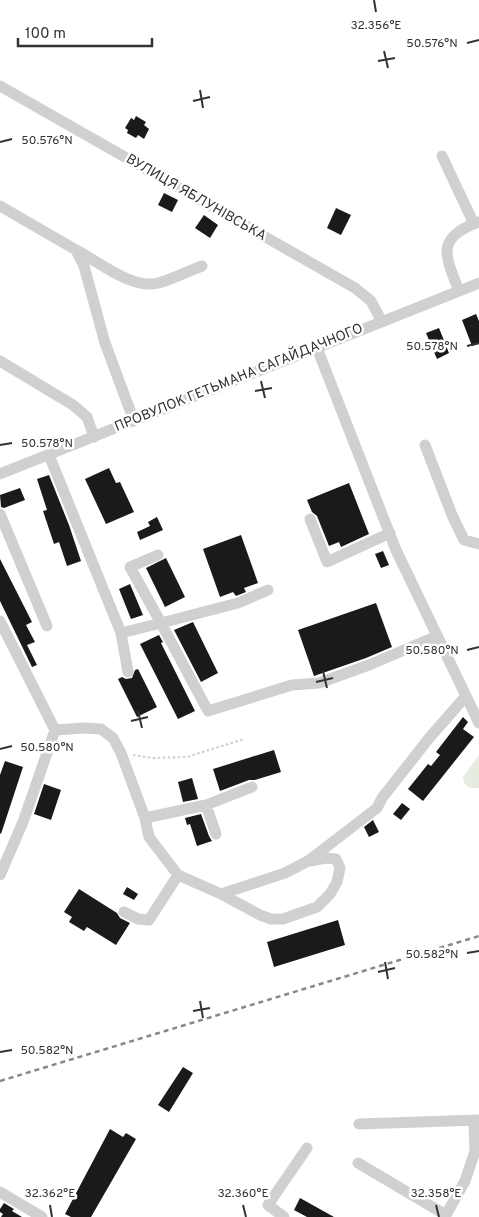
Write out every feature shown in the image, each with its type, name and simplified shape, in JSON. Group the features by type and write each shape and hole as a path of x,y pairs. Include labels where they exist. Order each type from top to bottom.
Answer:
{"street":[{"name":"ВУЛИЦЯ ЯБЛУНІВСЬКА","path":"0,86 355,288 371,301 381,320"},
{"path":"442,156 476,223 464,228 448,242 445,251 458,291"},
{"path":"0,206 117,275 146,284 157,284 202,266"},
{"path":"76,250 86,273 105,343 134,421"},
{"name":"ПРОВУЛОК ГЕТЬМАНА САГАЙДАЧНОГО","path":"0,474 479,282"},
{"path":"317,348 390,533 479,723"},
{"path":"0,361 73,405 87,417 94,436"},
{"path":"425,445 452,515 464,540 479,544"},
{"path":"49,455 120,633 128,672"},
{"path":"0,514 47,626"},
{"path":"310,519 327,562 390,533"},
{"path":"158,555 130,567 208,711 292,685 319,683 369,665 437,636"},
{"path":"120,633 238,603 268,590"},
{"path":"0,621 56,730 23,822 0,875"},
{"path":"221,894 285,873 308,861 377,808 382,798 430,737 466,696"},
{"path":"56,730 101,729 113,738 121,753 145,818 149,837 178,875 271,919 283,918 317,907 337,882 340,868 336,859 326,858 308,861"},
{"path":"145,818 206,806 252,787"},
{"path":"206,806 216,834"},
{"path":"124,912 138,919 149,920 178,875"},
{"path":"358,1163 445,1216 465,1181 475,1151 477,1121 359,1124"},
{"path":"284,1217 268,1204 307,1148"},
{"path":"0,1192 37,1216"}],"path":[{"path":"121,753 152,758 187,757 244,739"}],"shaded area":[{"path":"479,755 479,788 473,788 464,783 463,777"}],"building":[{"path":"136,116 146,122 144,125 149,129 144,139 138,135 136,138 127,133 128,130 125,128 131,118 134,120"},
{"path":"164,193 178,200 172,212 158,205"},
{"path":"336,208 351,215 341,235 327,228"},
{"path":"204,215 218,225 210,238 195,228"},
{"path":"476,314 479,321 479,344 472,346 462,320"},
{"path":"439,328 449,353 437,359 426,333"},
{"path":"109,468 116,483 120,482 134,512 106,524 85,479"},
{"path":"49,475 81,561 67,566 59,542 54,544 43,511 47,510 37,479"},
{"path":"349,483 369,534 341,547 339,542 329,546 317,516 312,512 307,500"},
{"path":"20,488 25,500 4,508 1,507 0,495"},
{"path":"157,517 163,530 140,540 137,532 150,526 148,522"},
{"path":"241,535 258,583 244,588 246,592 236,596 233,592 220,597 203,549"},
{"path":"383,551 389,565 381,568 375,554"},
{"path":"166,558 185,597 165,607 146,568"},
{"path":"0,559 32,622 26,625 35,642 27,645 37,665 32,667 0,601"},
{"path":"130,584 143,615 131,619 119,589"},
{"path":"376,603 392,647 314,676 298,630"},
{"path":"193,622 218,673 201,682 174,630"},
{"path":"159,635 163,642 161,643 195,711 178,719 140,644"},
{"path":"138,669 157,707 137,717 118,679 122,677 126,679 132,678 135,670"},
{"path":"463,717 468,722 463,729 474,737 423,801 408,789 428,764 431,766 440,755 436,752"},
{"path":"274,750 281,772 249,780 220,791 213,769"},
{"path":"5,761 23,767 1,834 0,775"},
{"path":"192,778 198,799 183,802 178,782"},
{"path":"44,784 61,790 51,820 34,814"},
{"path":"402,803 410,809 401,820 393,814"},
{"path":"201,814 212,841 197,846 190,824 187,825 185,818"},
{"path":"373,820 379,832 369,837 364,827"},
{"path":"127,887 138,894 134,900 123,894"},
{"path":"79,889 130,923 116,945 87,927 84,931 69,922 72,917 64,912"},
{"path":"338,920 345,945 274,967 267,942"},
{"path":"183,1067 193,1073 169,1112 158,1105"},
{"path":"110,1129 123,1137 126,1133 136,1139 91,1217 71,1217 65,1214"},
{"path":"300,1198 334,1217 307,1217 294,1210"},
{"path":"4,1203 22,1217 1,1217 3,1214 0,1212 0,1209"}],"railway":[{"path":"0,1081 479,936"}]}
